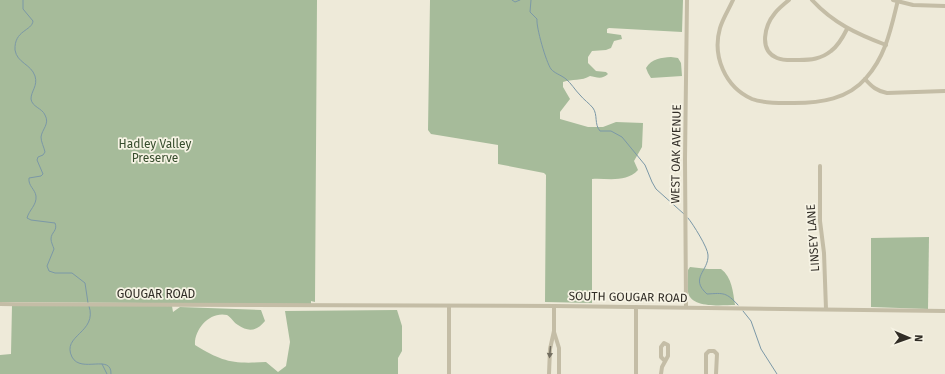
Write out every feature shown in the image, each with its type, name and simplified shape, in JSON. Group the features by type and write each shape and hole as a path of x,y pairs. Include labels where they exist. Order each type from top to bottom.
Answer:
{"street":[{"name":"WEST OAK AVENUE","path":"686,308 685,216 687,0"},
{"path":"732,0 720,28 718,54 721,67 728,80 739,92 753,99 768,102 814,103 834,99 849,92 865,80 875,68 886,45 896,1 913,5 945,6"},
{"path":"788,0 774,13 765,33 764,43 776,58 784,60 812,60 822,56 832,51 840,42 847,29"},
{"path":"812,0 830,17 847,29 886,45"},
{"path":"865,80 879,92 945,91"},
{"name":"LINSEY LANE","path":"820,166 820,221 824,253 826,309"},
{"name":"GOUGAR ROAD","path":"0,304 311,306"},
{"name":"SOUTH GOUGAR ROAD","path":"311,306 554,306 945,311"},
{"path":"449,306 449,374"},
{"path":"549,374 550,349 554,331 554,306"},
{"path":"636,307 636,374"},
{"path":"554,331 558,348 559,374"},
{"path":"706,374 706,354 709,351 714,351 716,354 716,374"},
{"path":"661,374 665,361"}],"green space":[{"name":"Hadley Valley Preserve","path":"0,0 317,0 315,302 311,301 311,304 0,302"},
{"path":"430,0 683,0 682,32 609,28 607,29 607,33 621,35 622,39 614,41 611,48 606,50 592,51 588,57 588,63 596,71 606,72 608,74 601,78 590,76 584,79 563,82 563,87 570,99 560,112 560,119 588,127 603,127 616,122 643,123 642,147 634,161 638,170 628,177 592,179 592,303 545,302 546,175 544,173 498,164 498,145 431,134 428,130"},
{"path":"671,57 678,58 681,63 682,76 651,78 646,68 648,65 657,59"},
{"path":"929,237 928,309 871,307 871,238"},
{"path":"690,267 721,269 725,272 730,280 735,305 701,304 690,297 688,292 688,270"},
{"path":"12,305 172,306 173,312 180,307 261,310 265,321 259,327 250,330 237,324 227,315 221,314 209,319 200,327 195,339 195,345 228,361 244,363 266,362 278,372 286,366 290,342 285,311 397,310 402,326 402,351 398,358 398,374 0,374 0,355 11,354"}],"waterway":[{"path":"23,0 23,9 33,21 30,27 17,38 15,50 18,58 33,72 35,76 36,83 31,99 33,104 44,113 47,121 41,137 45,152 43,155 38,157 37,160 43,174 41,176 29,178 36,199 27,218 31,220 55,223 56,228 51,239 54,249 47,266 49,271 55,273 72,273 85,283 88,303"},
{"path":"512,0 515,2 520,0"},
{"path":"531,0 530,12 537,19 542,44 551,69 568,81 593,108 600,131 611,131 622,137 645,165 656,189 684,214"},
{"path":"688,218 706,247 708,255 708,261 700,279 702,288 707,294 724,294 738,305"},
{"path":"89,306 89,322 71,344 70,350 72,357 76,362 82,364 107,365 110,368 111,374"},
{"path":"743,311 751,321 761,349 777,374"},
{"path":"102,364 107,374"}]}
